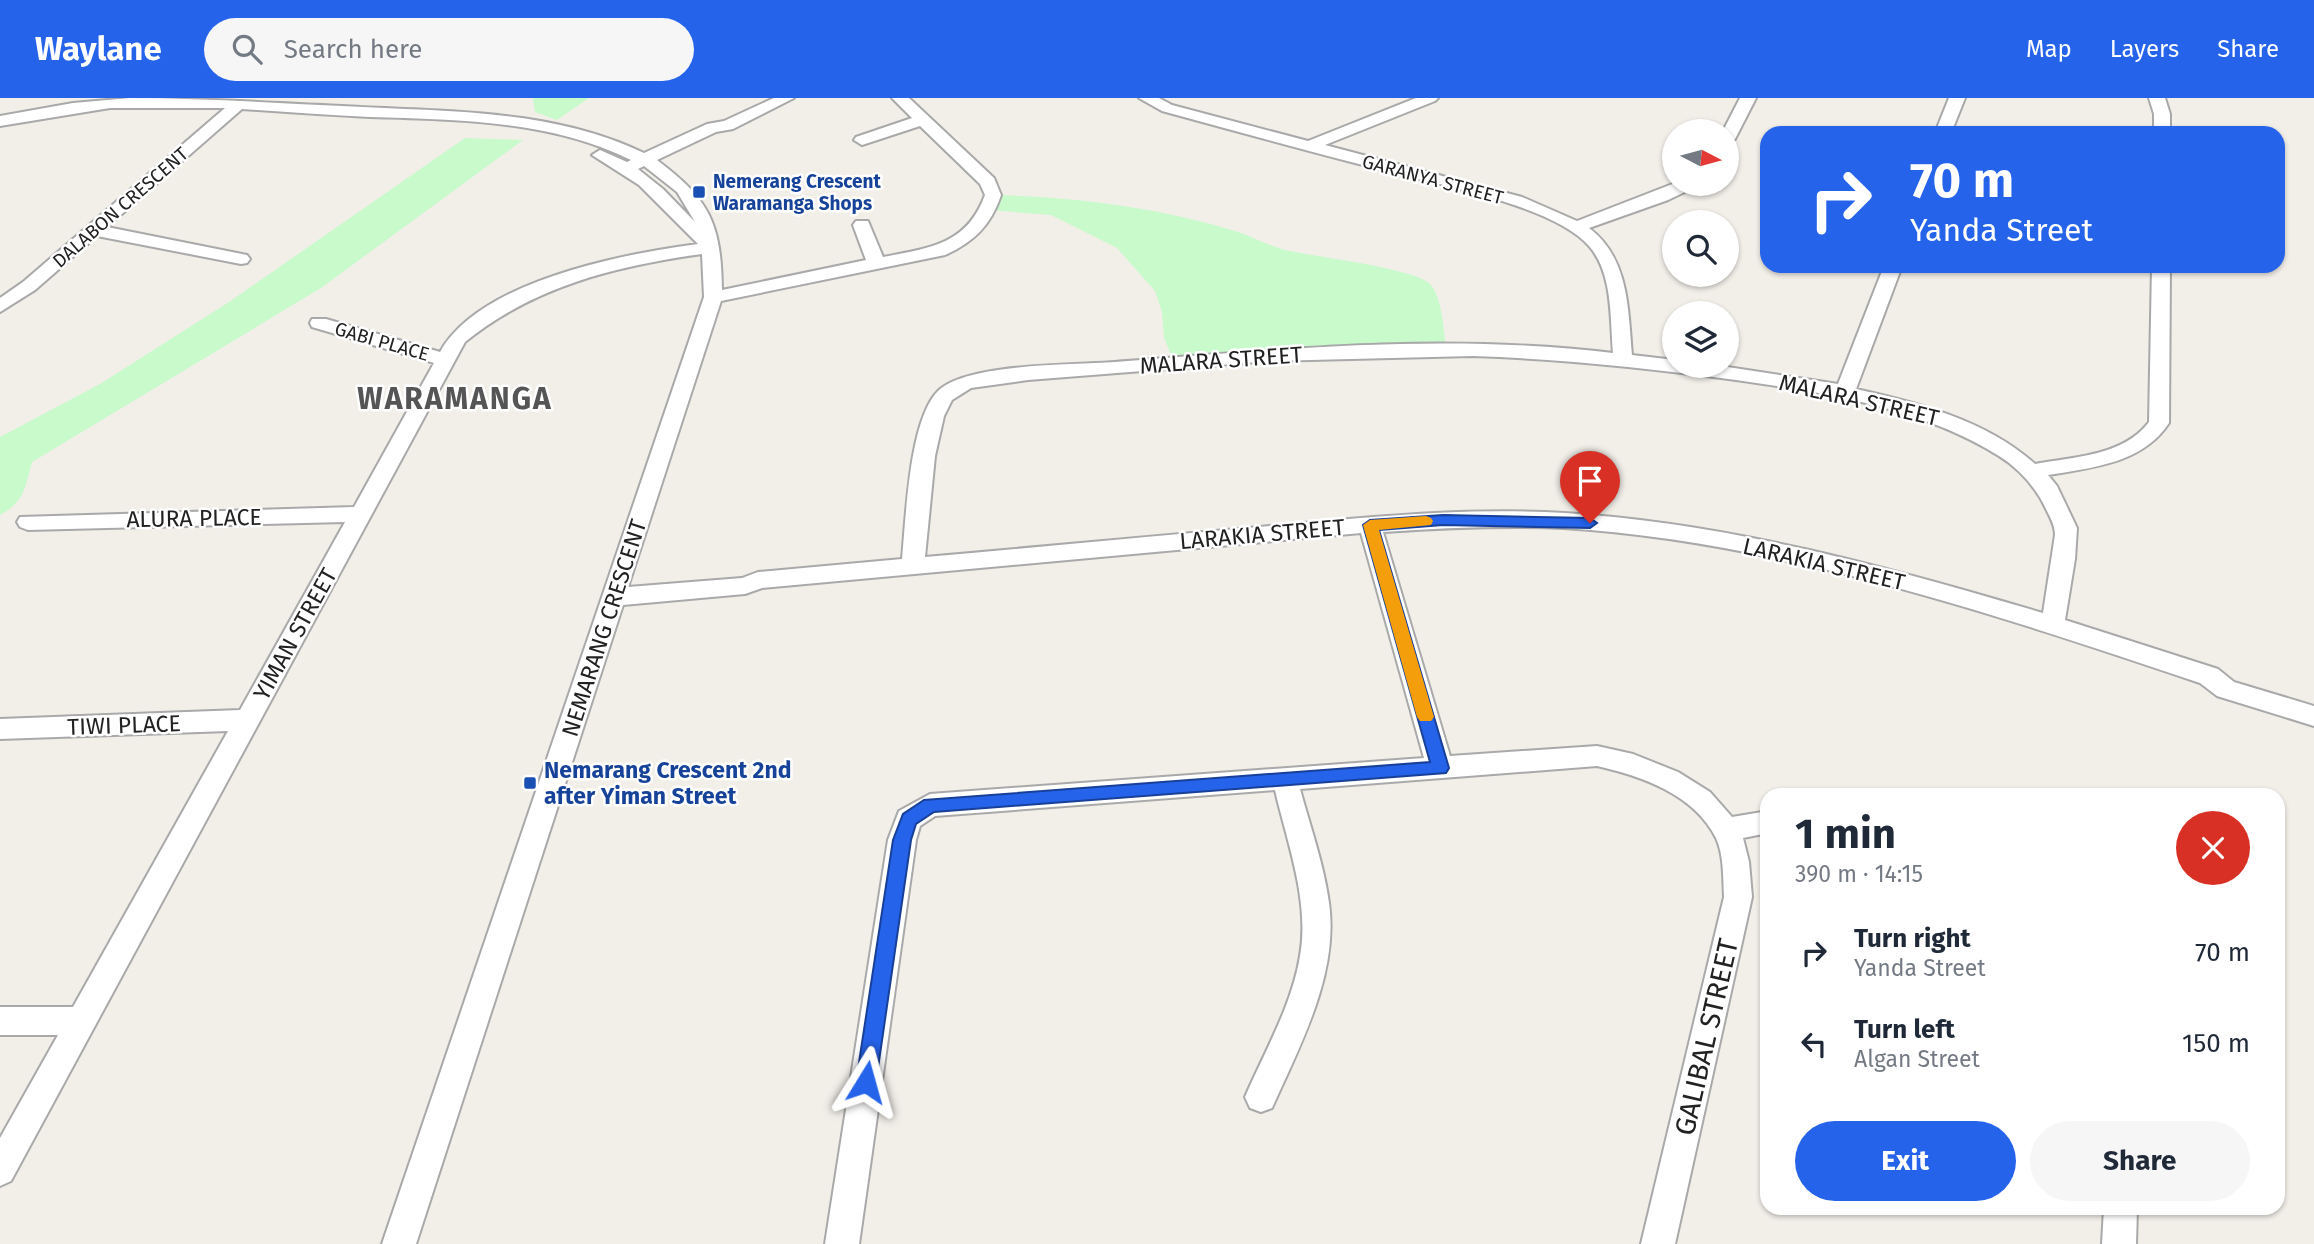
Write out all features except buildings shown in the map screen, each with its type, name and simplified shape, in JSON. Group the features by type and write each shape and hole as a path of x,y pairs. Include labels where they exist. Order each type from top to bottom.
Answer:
{"street":[{"path":"631,171 722,133 727,126 786,98"},
{"path":"713,297 911,258 953,245 981,225 989,211 993,195 988,182 900,98"},
{"name":"GARANYA STREET","path":"1147,98 1167,108 1516,201 1578,226 1602,249 1616,279 1623,358"},
{"path":"1309,146 1430,98"},
{"path":"1737,119 1748,98"},
{"path":"1946,126 1956,98"},
{"path":"2157,98 2162,114 2162,126"},
{"name":"NEMARANG CRESCENT","path":"0,121 147,102 233,110 556,128 598,140 650,161 685,189 705,221 711,248 713,297 399,1244"},
{"name":"NEMARANG CRESCENT","path":"0,129 77,117 233,110"},
{"name":"DALABON CRESCENT","path":"0,306 29,286 233,110"},
{"path":"862,140 923,120"},
{"name":"NEMARANG CRESCENT","path":"513,127 558,141 631,171 670,202 711,248"},
{"path":"1578,226 1662,196"},
{"path":"862,225 877,265"},
{"path":"94,230 241,259"},
{"name":"YIMAN STREET","path":"0,1170 457,339 497,307 536,287 587,272 679,252 711,248"},
{"path":"1845,392 1890,273"},
{"path":"2033,471 2122,452 2143,443 2154,433 2159,423 2161,273"},
{"name":"GABI PLACE","path":"319,323 446,360"},
{"name":"MALARA STREET","path":"913,564 929,428 941,401 949,392 966,383 1174,362 1446,349 1623,358 1662,364"},
{"name":"MALARA STREET","path":"1739,376 1845,392 1932,414 1992,440 2033,471 2056,503 2067,530 2053,624"},
{"name":"ALURA PLACE","path":"28,522 361,514"},
{"name":"LARAKIA STREET","path":"616,590 745,586 758,580 913,564 1370,525 1443,520 1590,523 1673,534 1809,558 2053,624 2209,676 2226,689 2314,701"},
{"path":"1370,525 1440,768"},
{"name":"LARAKIA STREET","path":"2268,695 2314,716"},
{"name":"TIWI PLACE","path":"0,729 247,720"},
{"path":"842,1244 902,840 909,819 930,805 1597,756 1633,763 1680,786 1710,808 1726,830 1760,824"},
{"path":"1261,1097 1294,1023 1315,955 1315,904 1285,779"},
{"name":"GALIBAL STREET","path":"1658,1244 1738,897 1736,862 1726,830"},
{"path":"0,1021 82,1021"},
{"path":"2119,1244 2121,1215"}],"green space":[{"path":"533,98 589,98 557,120 535,112"},
{"path":"465,138 523,140 321,288 32,462 19,499 0,515 0,437 100,384 229,302"},
{"path":"993,195 1085,201 1145,210 1235,231 1290,251 1384,268 1419,278 1429,283 1437,296 1446,349 1174,362 1164,338 1162,312 1155,291 1117,248 1051,215 989,210"}],"slow traffic":[{"path":"1426,521 1370,525 1426,717"}],"place":[{"name":"Nemerang Crescent Waramanga Shops","path":"699,192"},
{"name":"Nemarang Crescent 2nd after Yiman Street","path":"530,783"}],"district":[{"name":"WARAMANGA","path":"455,399"}],"route":[{"path":"866,1082 902,840 909,819 930,805 1440,768 1370,525 1443,520 1590,523"}]}
